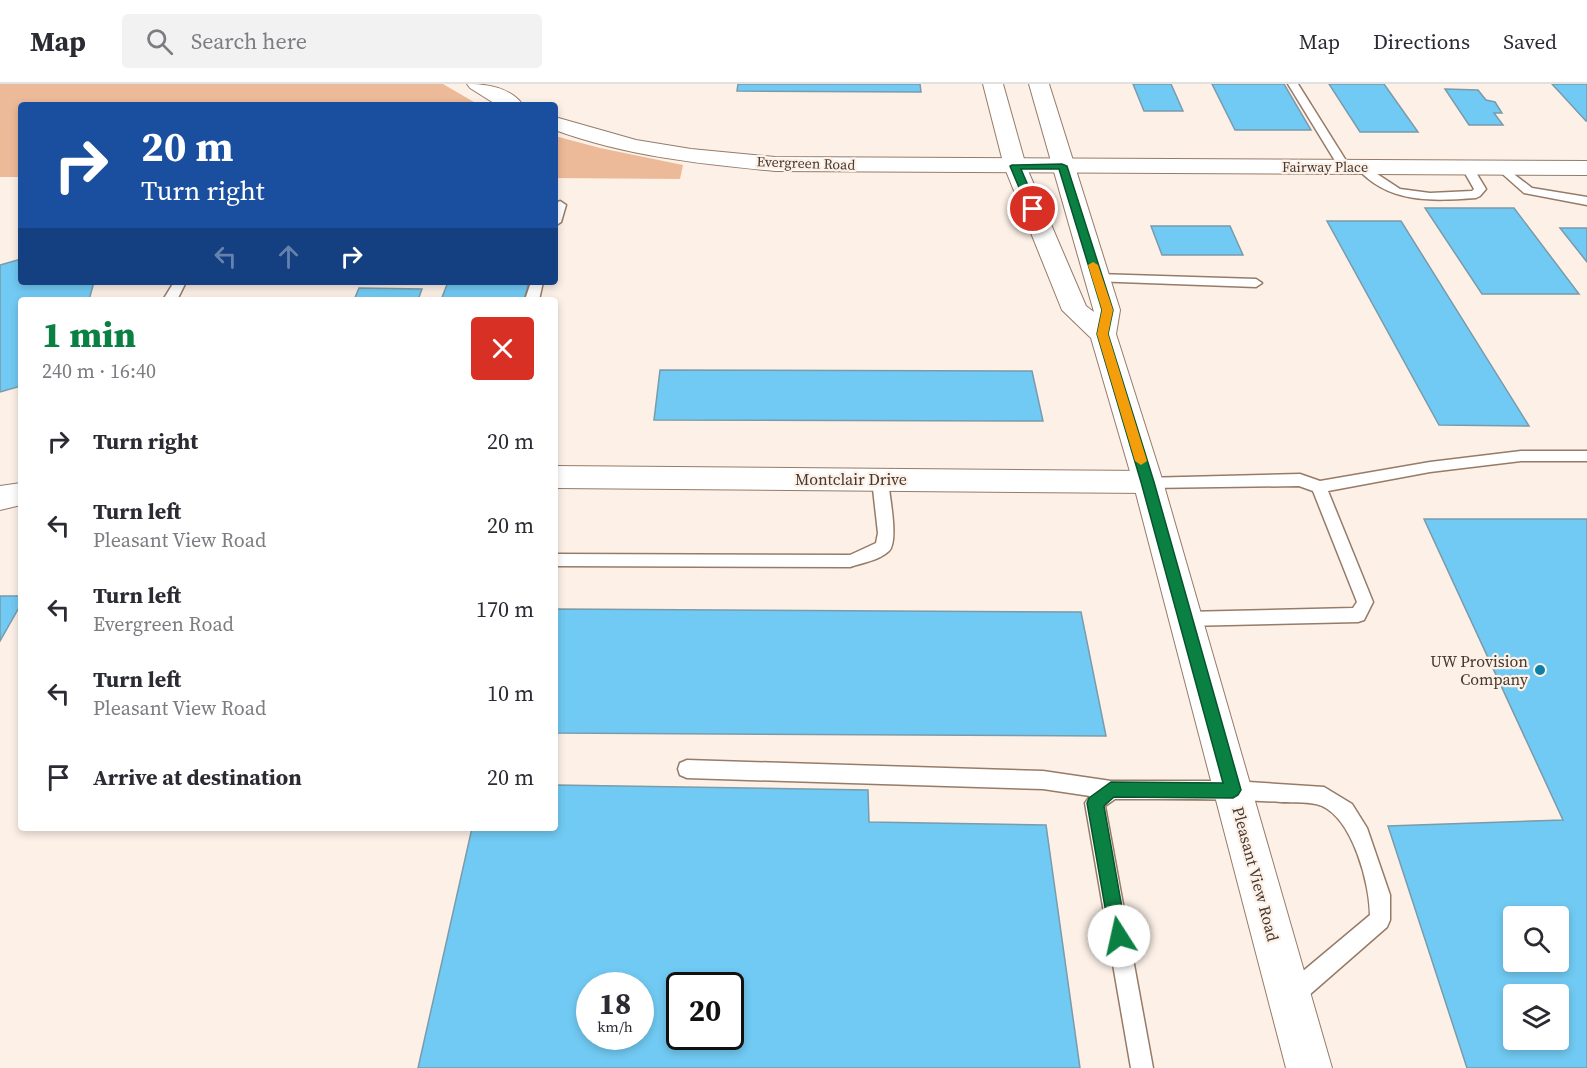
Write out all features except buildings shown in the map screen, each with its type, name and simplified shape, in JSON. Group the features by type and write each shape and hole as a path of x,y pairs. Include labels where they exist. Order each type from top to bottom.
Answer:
{"street":[{"path":"477,84 507,102"},
{"path":"993,84 1015,166 1075,310 1103,334"},
{"name":"Pleasant View Road","path":"1039,84 1107,310 1103,334 1148,482 1309,1068"},
{"name":"Evergreen Road","path":"558,124 648,149 699,158 775,164 1062,166"},
{"name":"Fairway Place","path":"1062,166 1587,168"},
{"name":"Montclair Drive","path":"558,477 1148,482"},
{"path":"0,498 18,495"}],"lane":[{"path":"1293,84 1353,167"},
{"path":"1503,168 1528,191 1587,201"},
{"path":"558,212 560,205"},
{"path":"1097,278 1256,283"},
{"path":"1148,482 1300,480 1319,487 1430,467 1521,456 1587,456"},
{"path":"558,560 850,561 869,555 884,546 886,533 879,480"},
{"path":"1185,619 1358,615 1365,602 1319,487"},
{"path":"687,769 1043,780 1111,790 1233,790 1324,796 1345,810 1360,835 1380,895 1380,920 1290,996"},
{"path":"1111,790 1095,803 1142,1068"}],"shaded area":[{"path":"0,84 443,84 474,102 18,102 18,177 0,177"},
{"path":"558,137 683,165 680,179 558,178"}],"slow traffic":[{"path":"1093,265 1107,310 1103,334 1141,461"}],"place":[{"name":"UW Provision Company","path":"1540,670"}],"route":[{"path":"1033,209 1015,166 1062,166 1107,310 1103,334 1148,482 1233,790 1111,790 1095,803 1119,936"}]}
